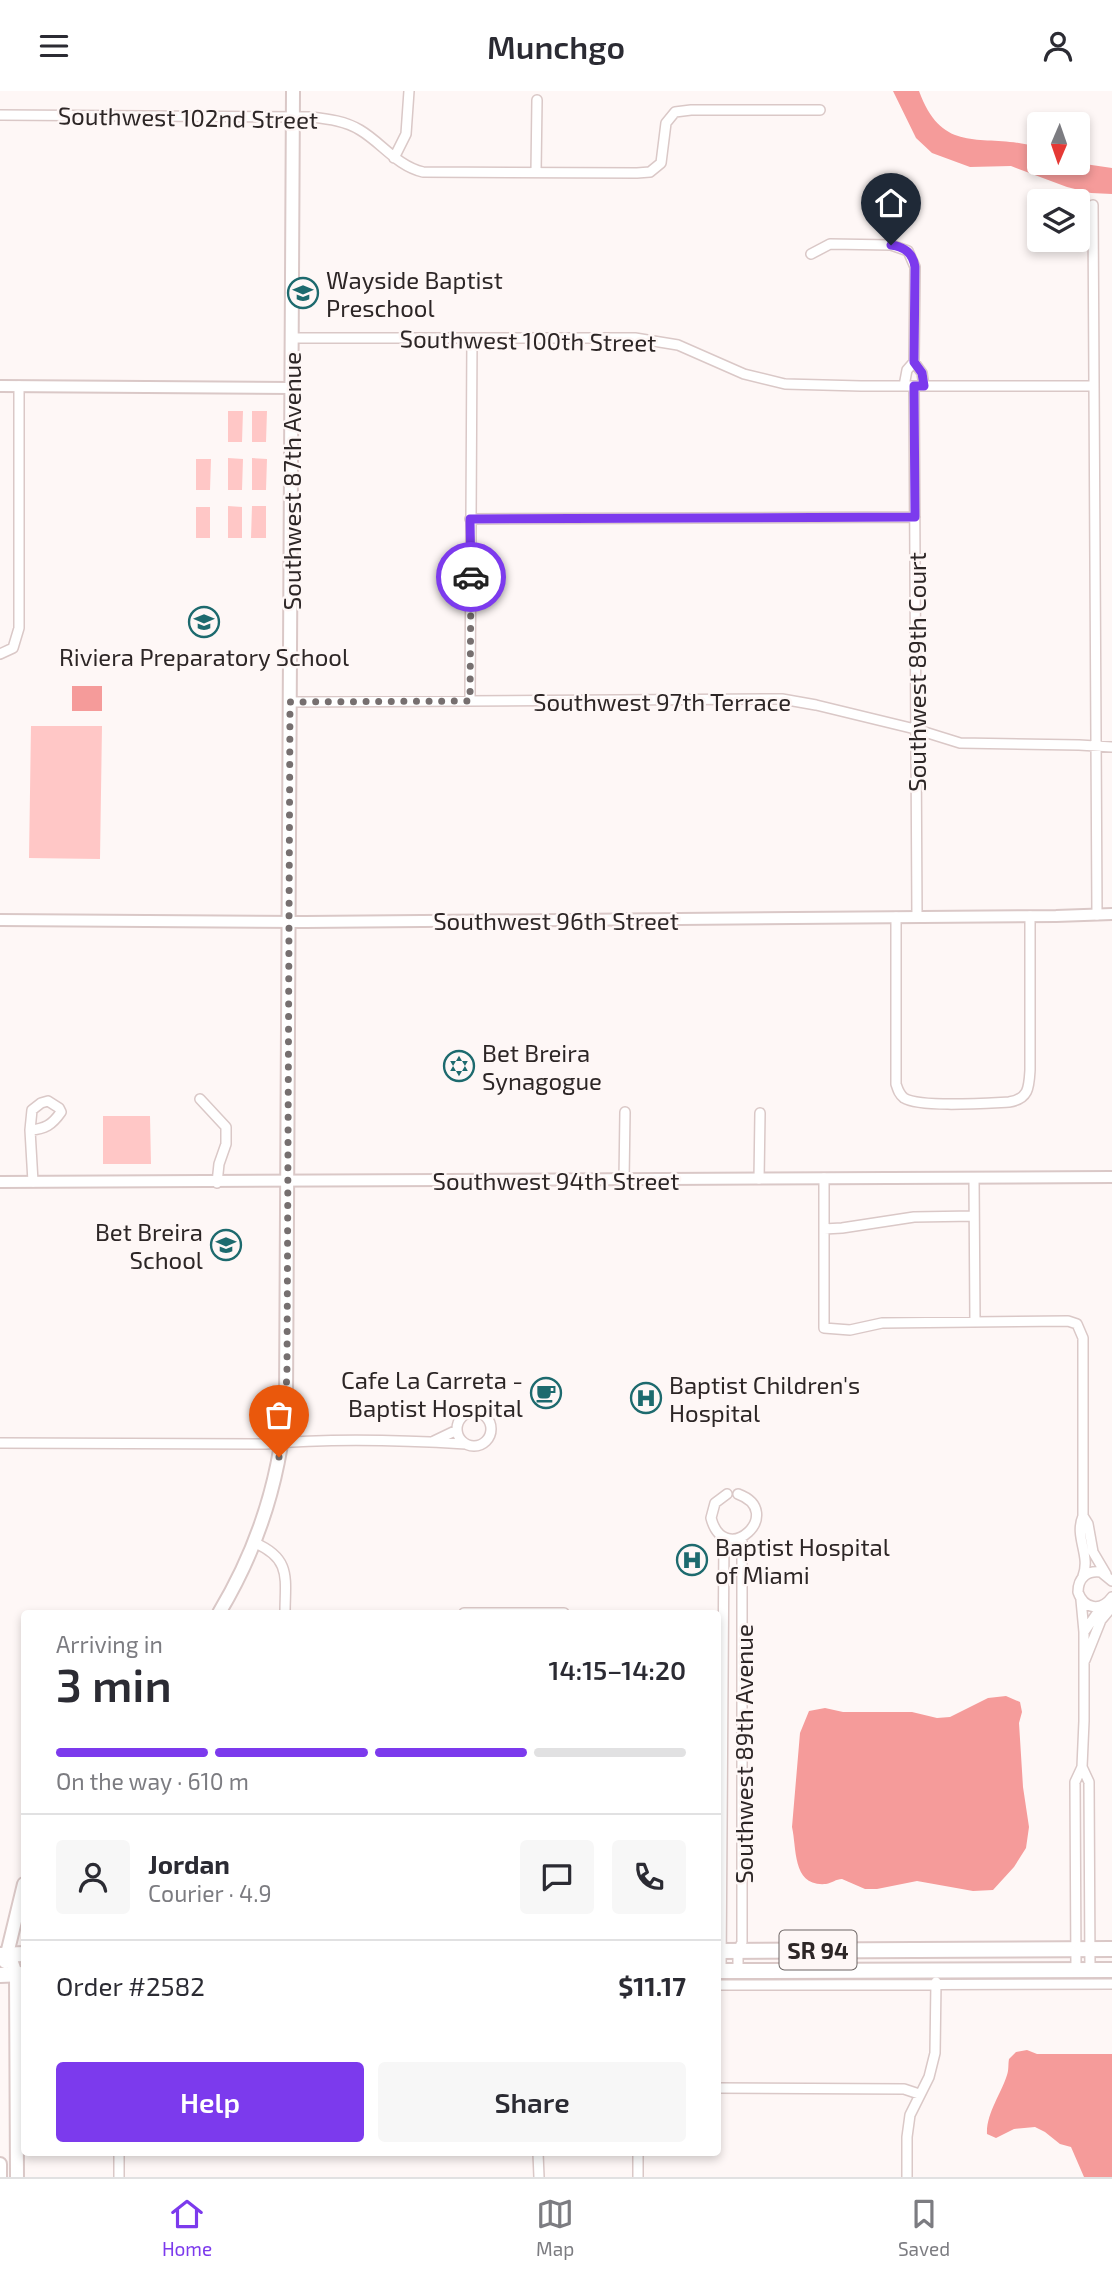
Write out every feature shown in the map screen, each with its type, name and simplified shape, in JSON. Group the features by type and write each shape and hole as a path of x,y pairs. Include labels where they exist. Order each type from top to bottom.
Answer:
{"main road":[{"name":"Southwest 87th Avenue","path":"221,1610 255,1543 271,1495 282,1443 286,1388 293,91"},
{"path":"20,1974 0,1974 21,1894"},
{"name":"SR 94","path":"721,1951 1112,1949"},
{"path":"919,1950 932,1962 936,1977"},
{"path":"4,1954 20,1974 17,2177"},
{"name":"SR 94","path":"721,1975 738,1971 936,1977 1112,1970"},
{"path":"0,2164 0,2177"}],"street":[{"path":"394,158 404,141 408,127 409,91"},
{"path":"536,172 537,100"},
{"name":"Southwest 102nd Street","path":"0,115 318,118 351,125 412,169 430,173 643,173 655,170 661,163 666,123 675,113 691,110 820,110"},
{"path":"1093,205 1097,915"},
{"path":"811,254 830,244 891,245 901,247 911,254 915,267 914,362 922,373 914,386"},
{"name":"Southwest 100th Street","path":"292,338 652,339 678,345 744,374 774,382 823,386 1092,386"},
{"path":"470,701 472,338"},
{"path":"914,362 907,370 914,386"},
{"path":"0,386 292,388"},
{"path":"0,654 13,648 19,628 19,386"},
{"name":"Southwest 89th Court","path":"914,386 917,917"},
{"path":"470,519 915,517"},
{"name":"Southwest 97th Terrace","path":"290,702 782,699 808,703 969,744 1112,747"},
{"name":"Southwest 96th Street","path":"0,920 289,921 1030,916 1112,913"},
{"path":"896,917 896,1080 902,1096 926,1103 1003,1103 1021,1099 1027,1093 1030,1080 1030,916"},
{"path":"200,1099 226,1127 227,1139 219,1164 217,1183"},
{"path":"624,1180 625,1112"},
{"path":"759,1179 760,1113"},
{"path":"30,1130 33,1182"},
{"name":"Southwest 94th Street","path":"0,1182 1112,1177"},
{"path":"824,1178 824,1328 850,1330 882,1323 1068,1321 1077,1324 1083,1338 1083,1516 1080,1531 1087,1562 1078,1586 1084,1632 1084,1661 1082,1767 1075,1782 1083,1950"},
{"path":"974,1178 975,1322"},
{"path":"824,1229 914,1217 974,1216"},
{"path":"0,1443 282,1443 304,1440 434,1441 477,1446 487,1440 491,1430 488,1419 479,1413 468,1413 460,1420 457,1430 461,1441 466,1444"},
{"path":"434,1441 457,1430"},
{"name":"Southwest 89th Avenue","path":"721,1785 724,1537 713,1526 711,1518 715,1503 727,1494"},
{"path":"724,1537 736,1539 753,1528 756,1514 751,1501 738,1494"},
{"path":"1083,1516 1088,1524 1093,1552 1109,1578"},
{"name":"Southwest 89th Avenue","path":"738,1971 738,1951 742,1941 742,1537"},
{"path":"255,1543 273,1552 282,1563 286,1576 285,1610"},
{"path":"1083,1576 1094,1571 1109,1578"},
{"path":"1084,1661 1091,1651 1112,1597"},
{"path":"1081,1600 1089,1606 1107,1606"},
{"path":"1084,1632 1107,1606"},
{"path":"1082,1767 1089,1782 1083,1970"},
{"path":"721,1975 936,1977 1112,1984"},
{"path":"907,2177 908,2122 912,2107 929,2077 935,2053 936,1977"},
{"path":"721,2088 904,2089 919,2094"},
{"path":"119,2156 119,2177"},
{"path":"538,2156 539,2177"},
{"path":"638,2156 638,2177"}],"shaded area":[{"path":"893,91 919,91 929,113 954,135 1027,145 1027,172 1011,166 970,167 932,153 916,138"},
{"path":"1090,165 1112,168 1112,194 1091,193 1090,189 1067,187 1035,175 1090,175"},
{"path":"228,411 243,411 242,442 228,442"},
{"path":"252,411 267,411 266,442 252,442"},
{"path":"228,458 243,459 242,490 228,490"},
{"path":"252,458 267,459 266,490 252,490"},
{"path":"196,459 211,459 210,490 196,490"},
{"path":"228,506 242,507 242,538 228,538"},
{"path":"252,506 266,506 266,538 251,538"},
{"path":"196,507 210,507 210,538 196,538"},
{"path":"72,686 102,686 102,711 72,711"},
{"path":"31,726 102,726 100,859 29,858"},
{"path":"103,1116 150,1116 151,1164 103,1164"},
{"path":"1006,1696 1020,1702 1022,1712 1019,1723 1023,1787 1029,1827 1026,1848 1014,1867 993,1890 973,1891 917,1881 865,1889 842,1879 826,1884 807,1879 798,1865 792,1827 800,1733 809,1711 825,1708 843,1712 912,1712 937,1718 950,1717 988,1698"},
{"path":"1027,2050 1037,2054 1112,2054 1112,2177 1084,2177 1071,2147 1060,2144 1035,2127 1014,2129 996,2138 987,2134 991,2112 1008,2073 1009,2059 1016,2052"}],"way so far":[{"path":"279,1457 285,1420 287,1369 290,702 470,701 471,577"}],"place":[{"name":"Wayside Baptist Preschool","path":"303,293"},
{"name":"Riviera Preparatory School","path":"204,622"},
{"name":"Bet Breira Synagogue","path":"459,1066"},
{"name":"Bet Breira School","path":"226,1245"},
{"name":"Cafe La Carreta - Baptist Hospital","path":"546,1393"},
{"name":"Baptist Children's Hospital","path":"646,1398"},
{"name":"Baptist Hospital of Miami","path":"692,1560"}],"route":[{"path":"471,577 470,519 915,517 914,386 924,386 920,368 914,362 915,267 914,259 908,251 891,245"}]}
